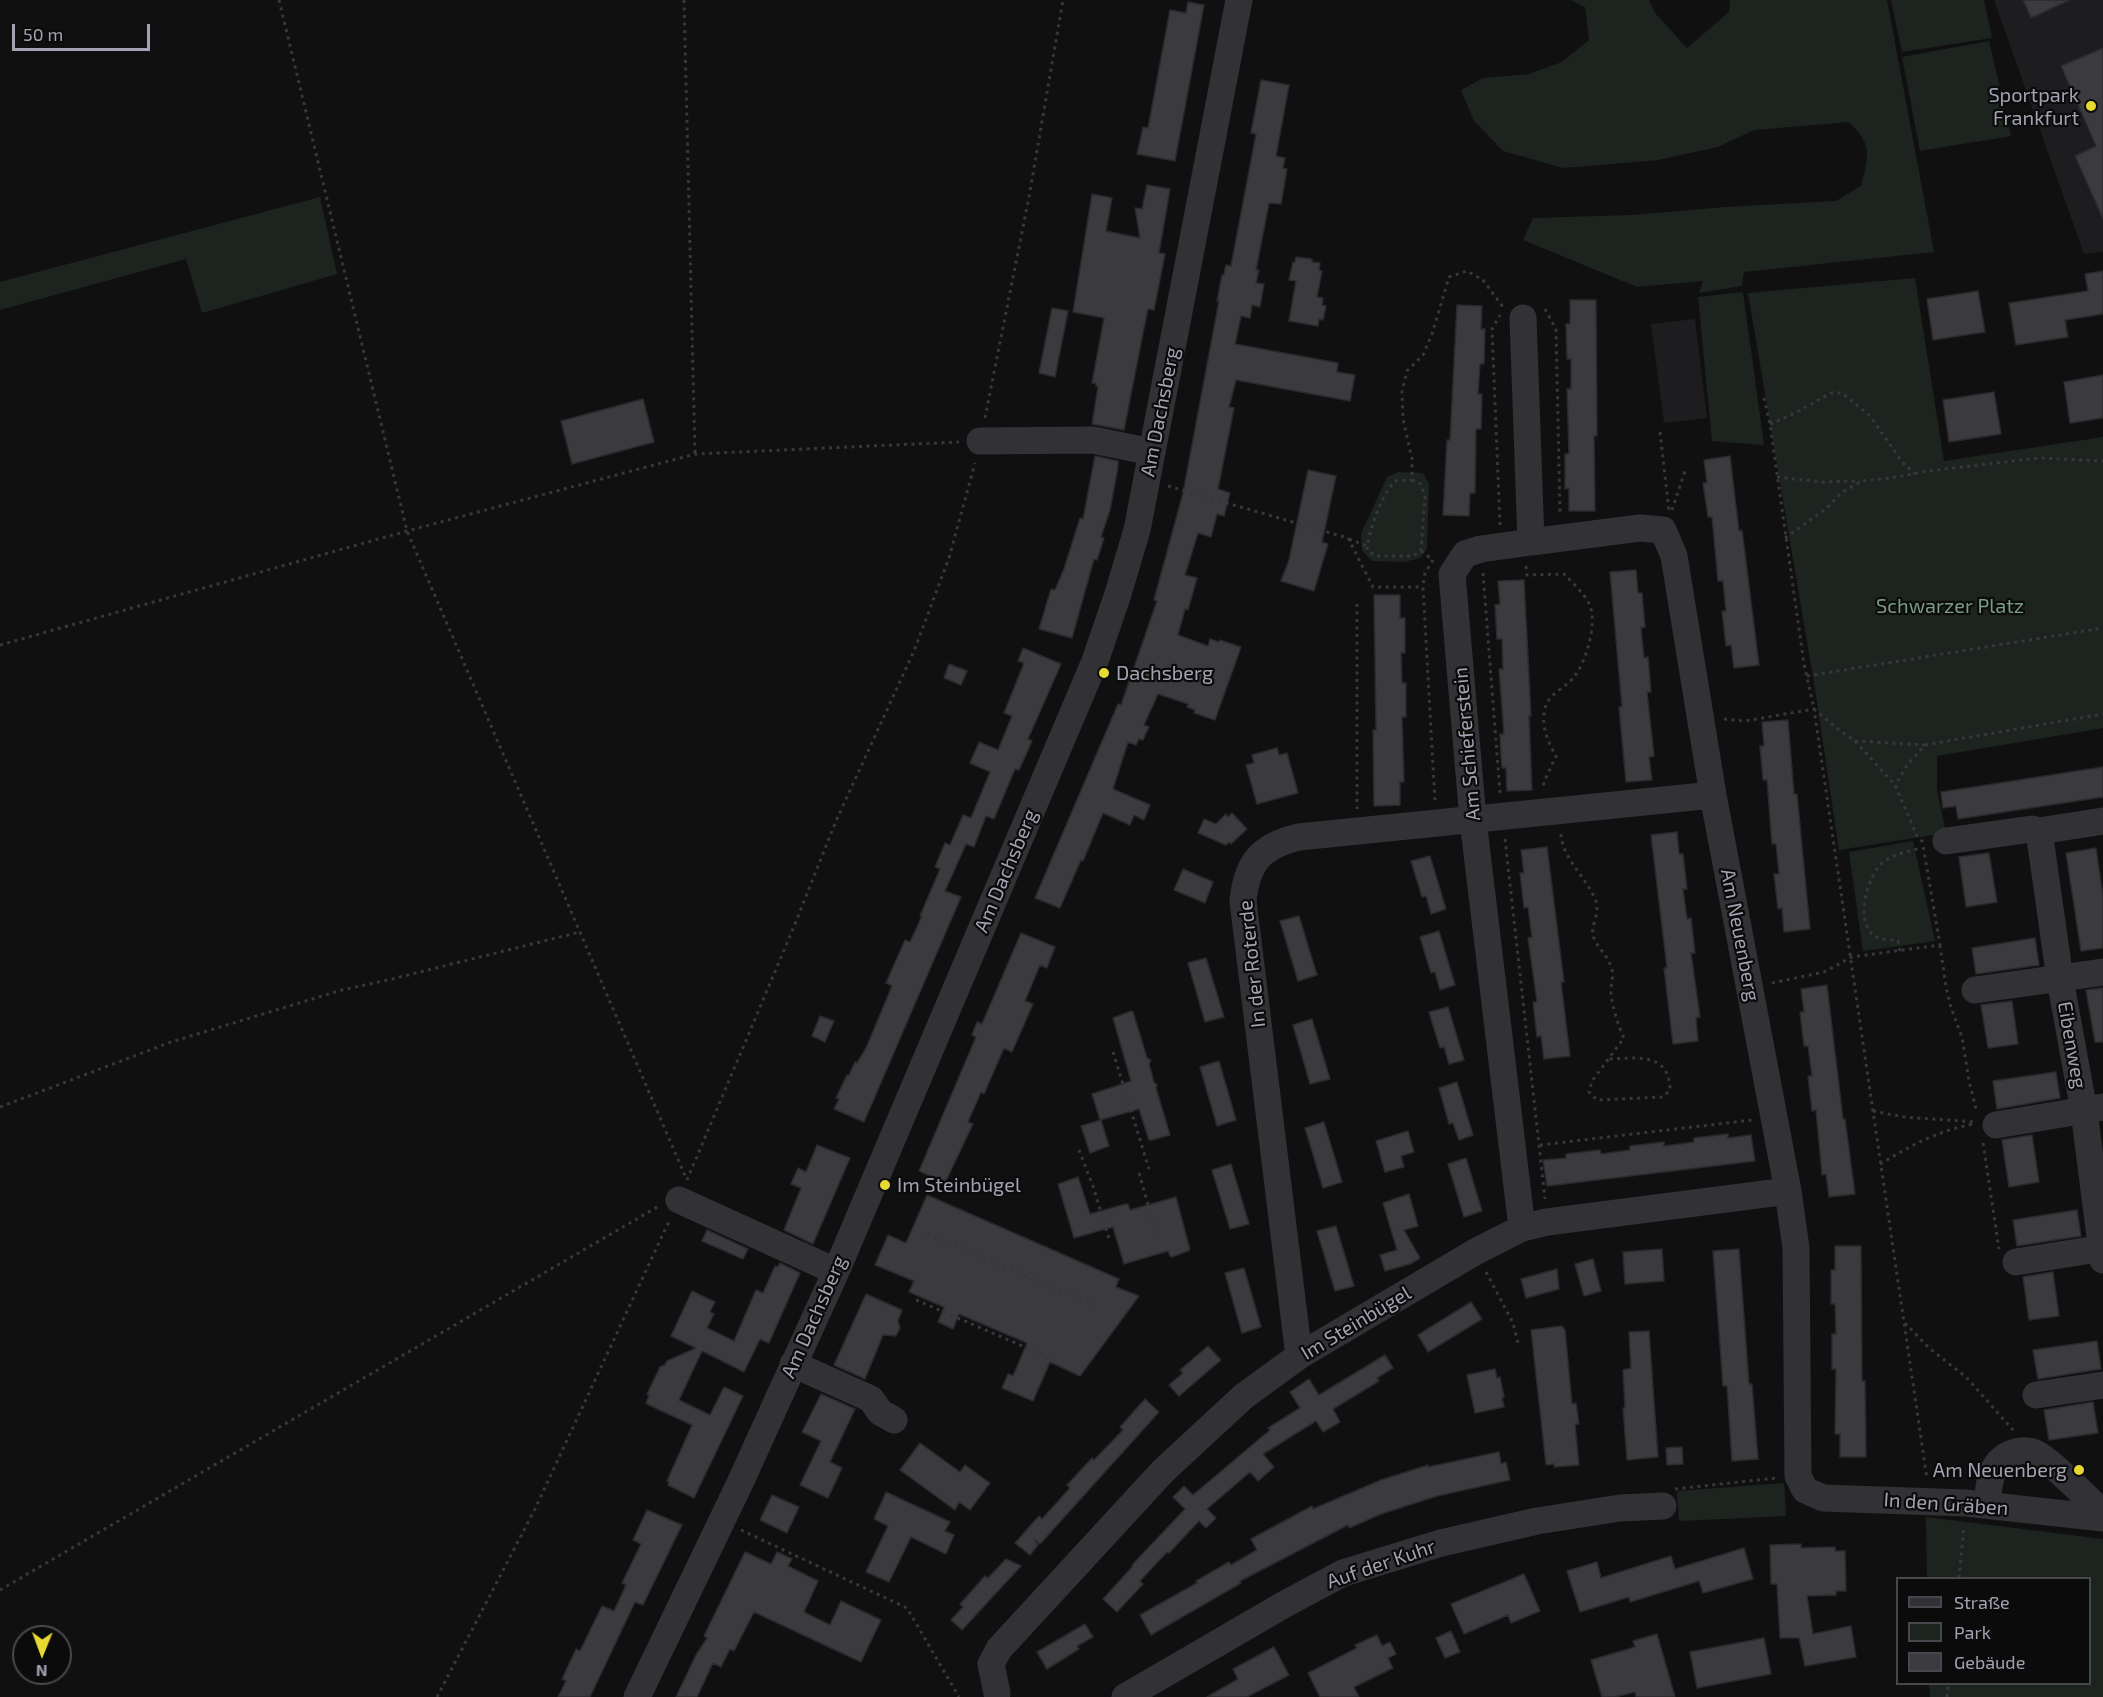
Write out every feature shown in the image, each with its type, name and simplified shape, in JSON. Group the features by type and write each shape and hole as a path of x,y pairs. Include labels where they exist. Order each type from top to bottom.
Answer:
{"street":[{"name":"Am Dachsberg","path":"637,1697 740,1483 835,1271 1095,661 1118,597 1137,530 1147,481 1239,0"},
{"path":"1523,318 1527,543 1640,528 1663,530"},
{"path":"980,441 1093,440 1152,452"},
{"name":"Am Neuenberg","path":"1663,530 1674,555 1713,795 1788,1191 1796,1248 1798,1476"},
{"name":"Am Schieferstein","path":"1527,543 1481,549 1465,554 1452,574 1473,820 1534,1225"},
{"name":"In der Roterde","path":"1299,1356 1243,901 1253,865 1260,854 1272,845 1299,837 1713,795"},
{"path":"1930,844 2103,821"},
{"name":"Eibenweg","path":"2039,831 2060,979 2093,1109 2102,1252"},
{"path":"1975,990 2103,972"},
{"path":"1988,1124 2093,1109"},
{"path":"683,1190 835,1271"},
{"name":"Im Steinbügel","path":"997,1693 992,1664 999,1649 1163,1471 1244,1396 1299,1356 1475,1252 1534,1225 1788,1191"},
{"path":"2016,1262 2102,1252"},
{"path":"793,1364 871,1399 880,1412 894,1420"},
{"path":"2036,1395 2103,1385"},
{"path":"1977,1504 1989,1484 1997,1463 2017,1451 2032,1451 2043,1458 2103,1513"},
{"name":"In den Gräben","path":"1798,1476 1805,1490 1824,1498 1977,1504 2103,1518"},
{"name":"Auf der Kuhr","path":"1125,1697 1343,1573 1441,1543 1537,1521 1620,1508 1663,1506"}],"path":[{"path":"279,0 407,531 580,932 683,1190"},
{"path":"684,0 695,454"},
{"path":"437,1697 535,1509 683,1190 794,929 836,821 914,651 949,558 980,441 1029,197 1063,0"},
{"path":"1413,480 1412,459 1403,419 1402,392 1407,371 1423,355 1432,334 1449,277 1467,271 1483,280 1504,309 1523,318"},
{"path":"1770,424 1831,393 1842,393 1870,416 1903,463 1915,474"},
{"path":"1764,398 1770,424 1806,676 1814,709 1852,957 1880,1164 1931,1502"},
{"path":"1660,432 1670,515 1663,530"},
{"path":"0,645 407,531 695,454 980,441"},
{"path":"1777,477 1822,482 1862,481 2039,458 2103,462"},
{"path":"1413,480 1422,484 1425,496 1421,551 1413,556 1376,556 1367,550 1368,540 1386,490 1395,481 1413,480"},
{"path":"1147,481 1348,538 1367,546"},
{"path":"1785,538 1827,508 1841,493 1862,481"},
{"path":"1348,538 1373,587 1423,587"},
{"path":"1527,543 1527,575 1564,574 1591,607 1592,630 1586,657 1574,678 1548,701 1545,718 1546,739 1556,756 1544,782 1561,841 1576,870 1596,900 1597,915 1592,933 1600,950 1611,964 1614,977 1611,991 1619,1027 1624,1038 1592,1081 1589,1092 1597,1101 1663,1097 1670,1089 1670,1077 1663,1067 1648,1058 1609,1059"},
{"path":"1481,549 1502,817 1540,1145 1534,1225"},
{"path":"1421,551 1433,560 1425,573 1423,587 1436,824"},
{"path":"1357,604 1358,830"},
{"path":"1806,676 2103,628"},
{"path":"1702,725 1726,719 1745,721 1814,709"},
{"path":"1814,709 1855,741 1895,784 1917,836 1930,844"},
{"path":"1855,741 1925,745 2103,714"},
{"path":"1895,784 1925,745"},
{"path":"1900,951 1898,941 1879,938 1870,931 1866,923 1863,906 1869,884 1880,865 1901,853 1930,844"},
{"path":"1930,844 1946,987 1962,1037 1969,1081 1988,1124 2001,1265 2016,1262"},
{"path":"0,1107 171,1042 319,997 580,932"},
{"path":"1750,987 1824,972 1852,957 1940,945"},
{"path":"1113,1053 1149,1169"},
{"path":"1873,1112 1988,1124"},
{"path":"1540,1145 1774,1117"},
{"path":"1880,1164 1916,1143 1954,1127 1988,1124"},
{"path":"1079,1150 1110,1242"},
{"path":"1139,1173 1156,1233"},
{"path":"0,1590 683,1190"},
{"path":"920,1235 929,1234 1099,1308"},
{"path":"1475,1252 1510,1316 1518,1343"},
{"path":"916,1300 1055,1360"},
{"path":"1904,1322 1929,1348 1966,1377 2032,1451"},
{"path":"1663,1506 1676,1487 1798,1476"},
{"path":"1959,1577 1977,1504"},
{"path":"736,1528 907,1608 959,1697"}],"shaded area":[{"path":"1994,0 2103,0 2103,252 2084,254"},
{"path":"1695,319 1707,418 1664,423 1651,324"}],"green space":[{"path":"1571,0 1649,0 1655,13 1687,48 1729,12 1730,0 1887,0 1934,252 1744,272 1742,286 1699,293 1703,281 1637,287 1523,240 1533,218 1632,215 1836,201 1861,186 1866,167 1865,144 1849,122 1754,130 1718,147 1658,160 1563,168 1503,151 1474,121 1461,90 1483,78 1529,74 1562,62 1589,40 1585,7"},
{"path":"1891,0 1984,0 1992,38 1902,52"},
{"path":"1989,41 2011,136 1920,151 1902,57"},
{"path":"320,197 337,274 202,313 186,259 0,310 0,282"},
{"name":"Schwarzer Platz","path":"1915,278 1944,461 2103,437 2103,728 1937,756 1937,790 1946,833 1839,850 1815,689 1748,293"},
{"path":"1743,292 1764,445 1712,441 1698,297"},
{"path":"1398,472 1423,473 1429,484 1427,549 1420,558 1404,562 1372,561 1362,551 1361,534 1387,477"},
{"path":"1913,841 1935,941 1863,951 1849,852"},
{"path":"1784,1483 1786,1516 1679,1521 1678,1491"},
{"path":"1926,1517 2103,1539 2103,1697 1930,1697 1929,1685 2091,1685 2091,1577 1927,1577"}],"building":[{"path":"2023,0 2070,0 2031,18"},
{"path":"1188,2 1204,5 1175,161 1137,154 1143,127 1148,128 1170,10 1186,13"},
{"name":"Sportpark Frankfurt","path":"2103,48 2103,219 2075,156 2096,146 2061,66"},
{"path":"1261,80 1289,85 1276,156 1285,158 1283,168 1287,169 1281,204 1269,203 1256,270 1259,270 1256,283 1264,284 1260,307 1252,305 1250,318 1241,316 1235,344 1338,363 1337,372 1355,375 1350,401 1236,380 1229,407 1234,408 1218,489 1230,493 1224,516 1217,514 1211,537 1198,533 1185,575 1197,578 1178,635 1208,646 1210,639 1241,647 1215,720 1194,713 1195,710 1187,707 1188,704 1158,694 1144,725 1149,727 1143,740 1139,739 1136,745 1128,742 1113,789 1150,805 1144,820 1134,815 1130,825 1103,813 1060,908 1035,898 1118,704 1121,705 1157,601 1154,600 1183,493 1222,275 1224,275 1226,265 1231,266 1256,134 1251,133"},
{"path":"1147,185 1170,189 1159,253 1165,254 1154,310 1148,309 1124,430 1092,424 1098,387 1096,383 1092,383 1104,318 1073,312 1092,194 1112,198 1106,231 1140,238 1135,208 1142,209"},
{"path":"1296,257 1312,259 1312,262 1320,263 1319,270 1322,271 1317,297 1323,298 1322,305 1326,306 1323,320 1319,319 1318,326 1289,321 1296,281 1289,280"},
{"path":"2103,271 2103,314 2065,320 2068,337 2016,345 2009,303 2088,291 2085,274"},
{"path":"1978,291 1985,332 1933,340 1927,299"},
{"path":"1570,300 1596,300 1595,511 1569,511 1569,488 1565,489 1565,454 1569,454 1567,389 1571,389 1571,359 1567,359 1566,324 1570,324"},
{"path":"1457,305 1482,306 1481,329 1485,329 1484,364 1480,364 1478,394 1482,394 1481,429 1476,429 1475,493 1470,493 1469,516 1443,515 1447,440 1450,440"},
{"path":"1052,308 1068,311 1055,377 1039,373"},
{"path":"2103,375 2103,418 2070,423 2064,382"},
{"path":"1994,392 2001,434 1949,442 1943,400"},
{"path":"643,399 654,442 572,464 561,421"},
{"path":"1095,456 1118,461 1118,467 1110,510 1101,537 1104,538 1097,560 1094,559 1072,638 1039,629 1051,589 1055,590 1080,518 1083,519"},
{"path":"1730,456 1759,665 1734,668 1731,645 1726,646 1722,611 1726,611 1723,581 1718,581 1712,517 1708,517 1703,483 1707,483 1704,460"},
{"path":"1308,470 1336,476 1322,542 1328,544 1314,591 1281,581 1289,560"},
{"path":"1636,570 1638,593 1642,593 1645,627 1641,628 1644,658 1648,657 1651,692 1647,692 1654,756 1649,757 1652,780 1626,782 1610,572"},
{"path":"1524,580 1531,716 1529,716 1532,790 1507,791 1506,768 1502,768 1500,734 1504,734 1499,669 1503,669 1502,639 1497,639 1495,605 1500,604 1498,581"},
{"path":"1374,595 1400,595 1400,618 1405,618 1405,653 1401,653 1402,683 1406,683 1406,717 1402,717 1404,782 1400,782 1400,805 1374,806 1373,730 1376,730"},
{"path":"1023,648 1061,664 1028,739 1032,741 1019,770 1015,769 994,819 986,816 974,847 966,844 945,891 961,897 864,1122 834,1109 839,1099 836,1098 847,1075 866,1048 892,986 886,983 905,940 910,942 922,916 920,916 940,869 935,867 945,843 950,845 963,815 971,818 990,772 970,763 979,742 998,750 1012,716 1004,713 1024,663 1018,661"},
{"path":"949,664 967,671 961,685 944,678"},
{"path":"1788,720 1810,929 1784,932 1782,908 1778,909 1774,874 1779,874 1776,844 1772,844 1767,780 1763,780 1760,746 1764,746 1762,722"},
{"path":"1277,748 1279,755 1287,753 1298,793 1257,804 1246,765 1254,763 1252,755"},
{"path":"2103,767 2103,797 1958,819 1956,806 1943,808 1941,792"},
{"path":"1232,813 1247,829 1231,844 1229,842 1226,845 1198,833 1204,819 1216,824 1226,814 1228,817"},
{"path":"1677,832 1679,854 1683,854 1687,889 1683,889 1687,919 1691,918 1695,953 1691,953 1700,1017 1696,1018 1698,1041 1673,1044 1664,968 1667,968 1651,835"},
{"path":"1547,847 1564,982 1561,982 1570,1056 1544,1059 1541,1036 1537,1037 1533,1002 1537,1002 1528,938 1532,937 1528,907 1524,908 1520,873 1524,873 1521,850"},
{"path":"2096,848 2103,896 2103,948 2081,951 2066,853"},
{"path":"1989,853 1997,902 1966,907 1959,857"},
{"path":"1430,856 1446,909 1431,914 1426,896 1422,897 1411,861"},
{"path":"1183,869 1213,882 1205,903 1174,890"},
{"path":"1299,916 1317,975 1298,981 1280,921"},
{"path":"1439,931 1455,985 1440,990 1435,972 1431,973 1420,937"},
{"path":"1021,933 1055,947 1047,968 1040,965 1025,1001 1033,1004 1012,1052 1004,1048 984,1094 981,1092 968,1122 973,1124 945,1183 919,1171 976,1037 972,1035 977,1022 982,1024"},
{"path":"2035,938 2039,965 1976,974 1972,948"},
{"path":"1206,958 1224,1017 1205,1022 1188,963"},
{"path":"1827,985 1843,1119 1845,1119 1855,1194 1829,1197 1826,1174 1822,1175 1816,1110 1812,1111 1808,1076 1812,1076 1808,1046 1804,1046 1800,1012 1804,1012 1801,989"},
{"path":"2103,988 2103,1042 2095,1042 2086,990"},
{"path":"2012,1001 2018,1044 1988,1048 1981,1005"},
{"path":"1448,1007 1464,1060 1449,1064 1444,1047 1440,1048 1429,1012"},
{"path":"1131,1011 1147,1058 1151,1060 1149,1064 1170,1135 1152,1140 1149,1140 1139,1109 1100,1120 1092,1094 1131,1081 1113,1018"},
{"path":"820,1016 834,1021 825,1042 812,1036"},
{"path":"1312,1019 1330,1079 1310,1084 1293,1025"},
{"path":"1219,1061 1236,1120 1217,1126 1200,1067"},
{"path":"2056,1072 2060,1098 1997,1109 1993,1081"},
{"path":"1457,1082 1473,1135 1459,1140 1453,1123 1449,1124 1439,1088"},
{"path":"1101,1120 1109,1146 1090,1153 1081,1126"},
{"path":"1324,1122 1342,1182 1323,1188 1305,1128"},
{"path":"1408,1131 1414,1152 1401,1156 1404,1167 1385,1172 1376,1141"},
{"path":"1728,1134 1728,1138 1751,1135 1755,1161 1547,1186 1543,1160 1566,1158 1566,1154 1600,1150 1601,1154 1630,1150 1630,1146 1664,1142 1664,1146 1680,1144 1694,1142 1694,1138"},
{"path":"2032,1135 2039,1182 2009,1187 2002,1140"},
{"path":"817,1145 850,1158 813,1244 784,1230 801,1188 791,1184 798,1168 806,1172"},
{"path":"1466,1158 1482,1211 1464,1217 1448,1164"},
{"path":"1231,1164 1249,1224 1230,1229 1212,1170"},
{"path":"1078,1177 1090,1214 1126,1204 1130,1210 1176,1197 1190,1250 1172,1257 1168,1251 1124,1264 1113,1227 1074,1238 1058,1184"},
{"path":"1409,1194 1418,1226 1404,1230 1420,1258 1410,1264 1385,1271 1380,1255 1397,1250 1383,1203"},
{"path":"927,1195 1119,1279 1116,1287 1139,1296 1080,1376 1050,1362 1033,1401 1002,1388 1008,1374 1013,1376 1027,1343 959,1314 953,1329 938,1322 944,1307 909,1292 914,1281 875,1265 888,1235 906,1243"},
{"path":"2077,1210 2081,1236 2017,1246 2013,1220"},
{"path":"1336,1226 1354,1286 1335,1291 1317,1231"},
{"path":"707,1230 748,1249 743,1259 702,1241"},
{"path":"1835,1246 1861,1246 1862,1381 1865,1381 1866,1457 1840,1457 1840,1434 1835,1434 1836,1369 1832,1369 1832,1334 1836,1334 1835,1304 1831,1304 1831,1270 1835,1270"},
{"path":"1662,1249 1664,1281 1625,1284 1623,1252"},
{"path":"1739,1249 1749,1384 1752,1384 1758,1459 1732,1461 1727,1386 1723,1386 1713,1251"},
{"path":"1593,1259 1601,1291 1584,1296 1575,1264"},
{"path":"780,1263 800,1273 769,1343 760,1339 744,1372 702,1351 679,1400 710,1415 724,1387 743,1396 694,1498 668,1485 667,1481 692,1425 646,1403 649,1396 647,1394 660,1367 667,1361 696,1348 671,1336 692,1291 715,1302 710,1312 714,1314 707,1328 734,1341 756,1290 763,1293 775,1266 778,1267"},
{"path":"1244,1268 1261,1327 1242,1333 1225,1273"},
{"path":"1557,1269 1559,1289 1526,1298 1521,1279"},
{"path":"2053,1272 2059,1316 2029,1320 2023,1277"},
{"path":"866,1294 902,1310 898,1321 900,1328 896,1336 883,1335 865,1379 834,1365"},
{"path":"1471,1302 1482,1319 1428,1352 1418,1335"},
{"path":"1562,1326 1565,1330 1572,1404 1576,1403 1579,1424 1575,1424 1579,1465 1554,1467 1554,1464 1546,1465 1531,1330"},
{"path":"1649,1331 1658,1457 1627,1460 1623,1370 1631,1368 1629,1332"},
{"path":"2097,1341 2101,1369 2038,1379 2033,1350"},
{"path":"1208,1346 1221,1360 1179,1396 1169,1385 1183,1373 1180,1370"},
{"path":"1385,1355 1393,1368 1377,1378 1379,1381 1333,1409 1340,1422 1323,1432 1316,1421 1263,1454 1274,1467 1258,1481 1250,1472 1207,1509 1216,1518 1206,1528 1199,1521 1140,1581 1143,1584 1117,1612 1103,1599 1185,1509 1173,1497 1184,1486 1193,1495 1270,1430 1268,1428 1300,1408 1290,1392 1309,1379 1319,1395"},
{"path":"1495,1369 1497,1378 1500,1377 1504,1407 1475,1413 1467,1375"},
{"path":"821,1394 855,1409 830,1462 842,1468 828,1498 800,1485 821,1441 802,1432"},
{"path":"1145,1399 1159,1412 1040,1544 1035,1540 1038,1545 1030,1555 1015,1543 1039,1516 1042,1519 1070,1488 1067,1485 1092,1458 1094,1460 1123,1430 1120,1427"},
{"path":"2093,1402 2098,1433 2049,1440 2044,1410"},
{"path":"920,1443 960,1472 965,1465 990,1483 970,1510 959,1502 955,1510 900,1470"},
{"path":"1682,1447 1683,1464 1667,1465 1666,1448"},
{"path":"1499,1452 1501,1464 1506,1462 1510,1480 1437,1496 1381,1514 1349,1528 1348,1525 1240,1581 1241,1583 1151,1635 1140,1615 1229,1562 1231,1565 1257,1550 1251,1539 1312,1506 1313,1509 1381,1480 1428,1465 1428,1467"},
{"path":"886,1492 950,1522 945,1531 954,1535 946,1554 911,1537 889,1582 866,1572 888,1526 874,1519"},
{"path":"772,1495 799,1507 787,1533 760,1520"},
{"path":"647,1510 682,1525 643,1605 635,1602 590,1697 558,1697 566,1681 562,1679 576,1649 580,1651 602,1606 614,1611 626,1585 622,1583 641,1544 633,1540"},
{"path":"1801,1544 1801,1548 1835,1547 1835,1551 1845,1551 1846,1591 1836,1591 1836,1595 1807,1596 1813,1634 1851,1626 1856,1657 1805,1666 1799,1638 1780,1638 1777,1584 1771,1584 1770,1545"},
{"path":"1744,1548 1753,1579 1703,1593 1699,1581 1630,1602 1629,1597 1580,1612 1567,1571 1597,1562 1601,1578 1671,1556 1675,1569"},
{"path":"745,1552 771,1564 777,1552 792,1559 788,1566 818,1581 804,1612 830,1625 841,1601 881,1620 861,1662 754,1612 734,1651 730,1649 721,1667 713,1663 697,1697 676,1697 696,1655 707,1638 704,1636"},
{"path":"1006,1559 1021,1566 962,1630 951,1620 963,1607 960,1604 985,1576 988,1578"},
{"path":"1524,1574 1540,1611 1511,1623 1508,1615 1464,1634 1451,1604"},
{"path":"1085,1624 1093,1637 1077,1646 1079,1649 1047,1669 1037,1652"},
{"path":"1451,1631 1460,1652 1445,1658 1436,1638"},
{"path":"1657,1634 1675,1697 1636,1697 1635,1692 1615,1697 1602,1697 1591,1660 1635,1647 1633,1641"},
{"path":"1377,1635 1382,1646 1390,1642 1396,1654 1388,1658 1393,1668 1354,1687 1359,1697 1320,1697 1308,1673 1357,1648 1355,1645"},
{"path":"1764,1638 1771,1674 1697,1688 1690,1652"},
{"path":"1274,1647 1289,1675 1247,1697 1207,1697 1238,1679 1233,1669"}],"place":[{"name":"Sportpark Frankfurt","path":"2091,106"},
{"name":"Dachsberg","path":"1104,673"},
{"name":"Im Steinbügel","path":"885,1185"},
{"name":"Am Neuenberg","path":"2079,1470"}]}
